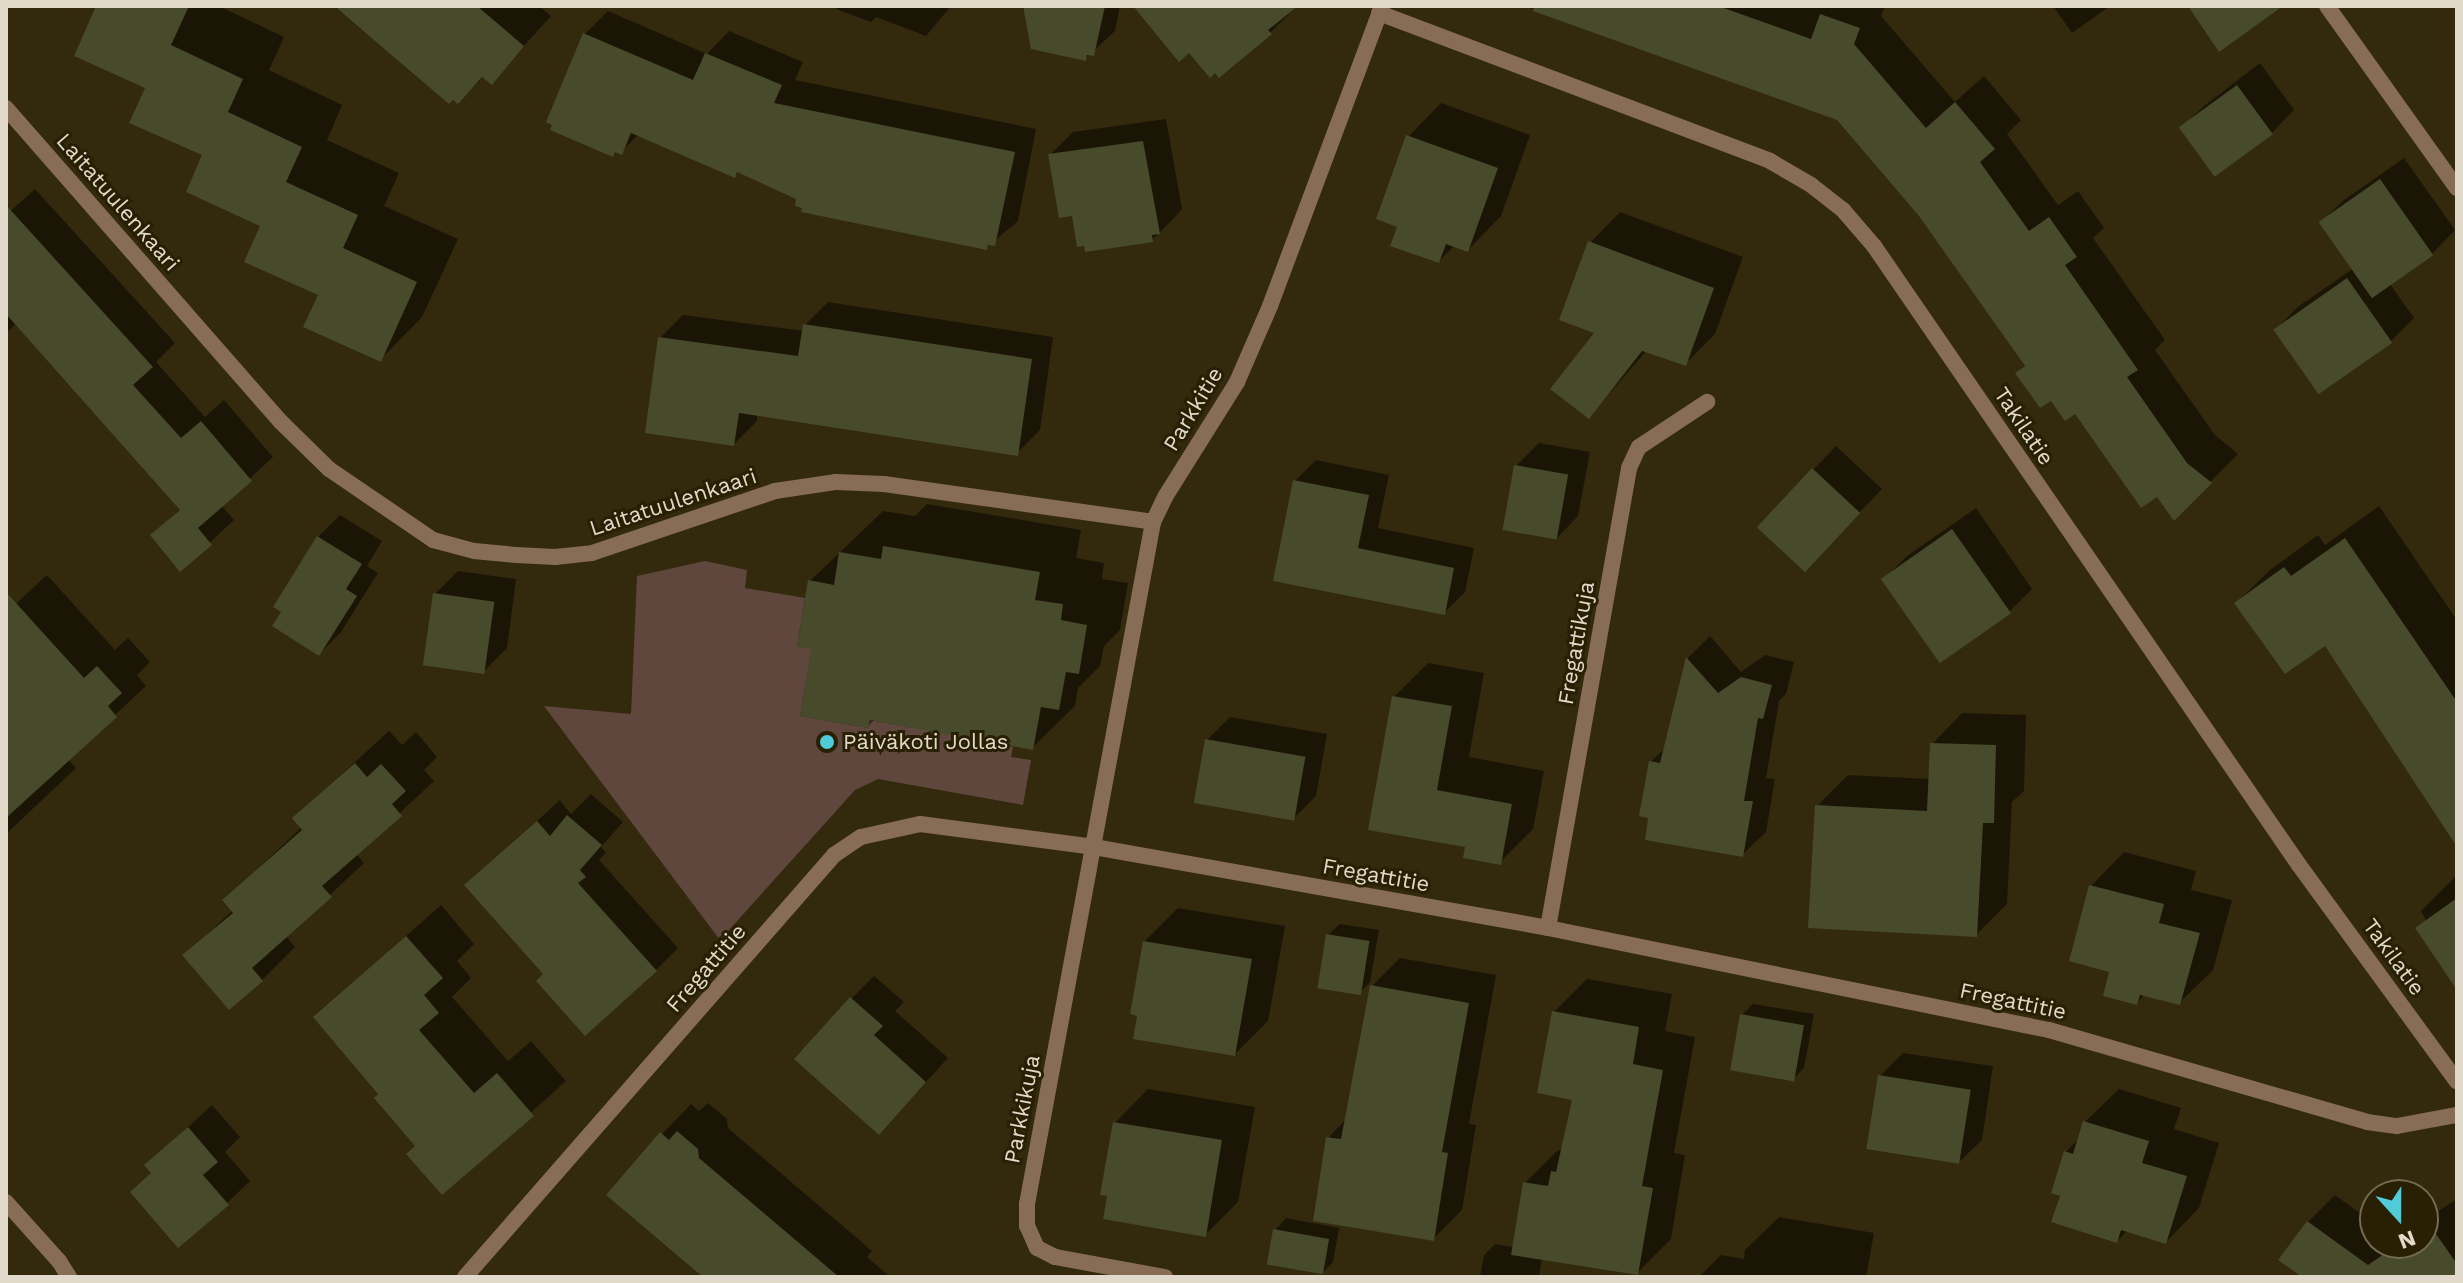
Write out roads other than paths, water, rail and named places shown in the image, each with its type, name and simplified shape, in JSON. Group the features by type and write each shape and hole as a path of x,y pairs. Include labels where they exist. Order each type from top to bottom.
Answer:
{"street":[{"path":"2327,6 2457,188"},
{"name":"Parkkitie","path":"1094,847 1153,522 1165,497 1237,382 1270,306 1380,9"},
{"name":"Takilatie","path":"1380,9 1770,161 1811,185 1843,210 1874,246 2282,839 2457,1082"},
{"name":"Laitatuulenkaari","path":"6,108 281,422 329,469 433,540 474,551 516,555 555,557 592,553 775,491 836,482 884,484 1153,522"},
{"name":"Fregattikuja","path":"1548,928 1629,468 1639,447 1707,402"},
{"name":"Fregattitie","path":"465,1277 834,855 861,837 920,824 1094,847 1548,928 2049,1030 2367,1122 2397,1126 2457,1115"},
{"name":"Parkkikuja","path":"1094,847 1027,1204 1027,1226 1037,1248 1055,1257 1165,1277"},
{"path":"6,1202 59,1261 69,1277"}],"place":[{"name":"Päiväkoti Jollas","path":"827,742"}]}
